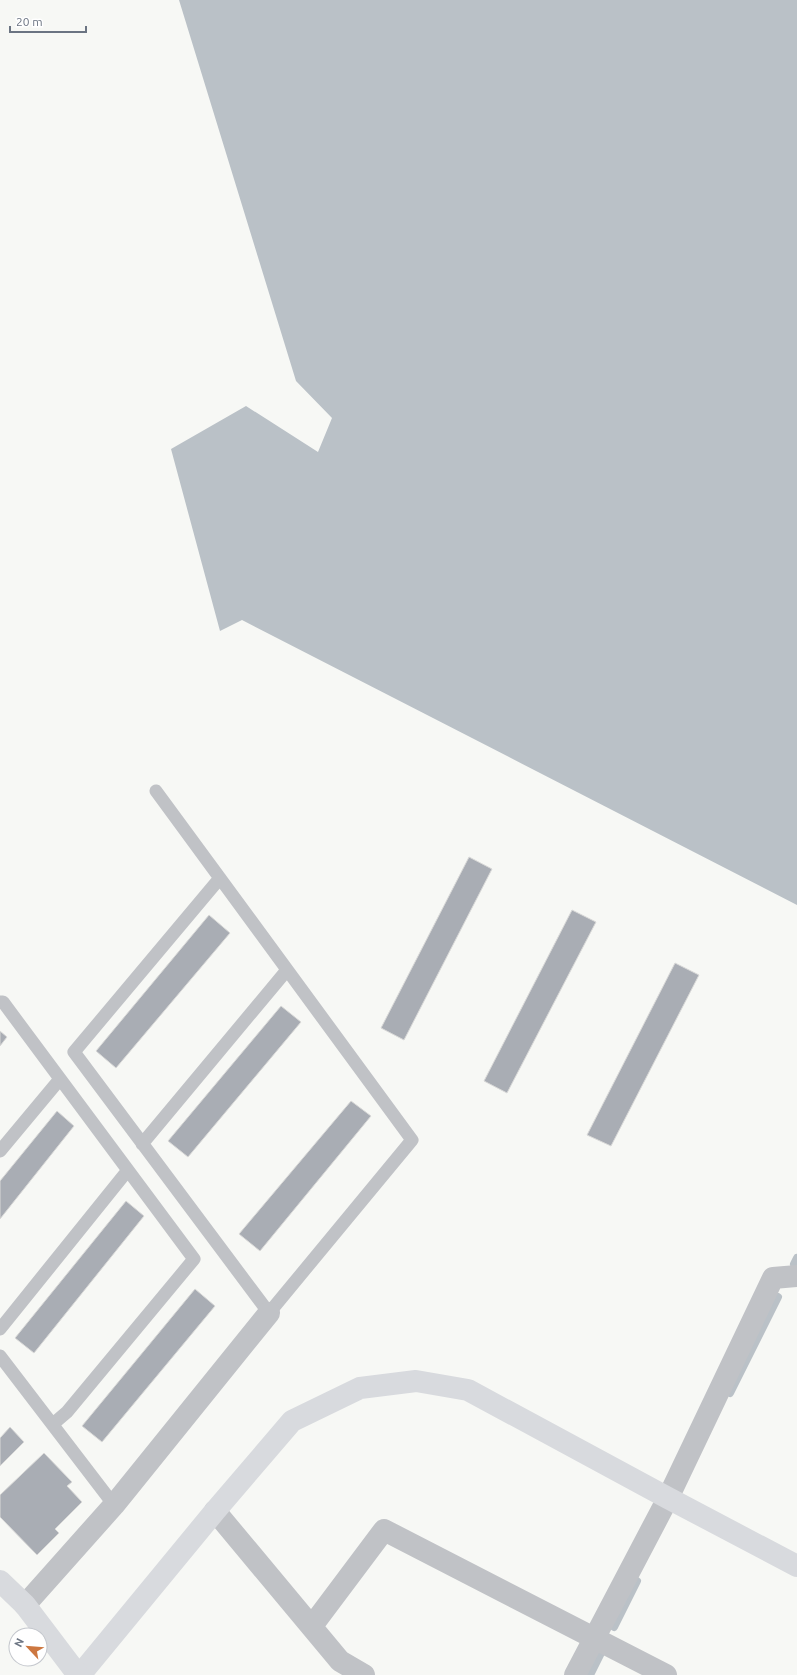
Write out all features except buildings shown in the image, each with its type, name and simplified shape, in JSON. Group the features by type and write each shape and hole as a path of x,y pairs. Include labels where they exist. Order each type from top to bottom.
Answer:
{"street":[{"path":"575,1675 668,1498 773,1278 797,1276"},
{"path":"25,1605 114,1505 269,1313"},
{"path":"0,1582 25,1605 79,1675 292,1421 360,1388 416,1381 468,1390 797,1566"},
{"path":"215,1511 312,1626 340,1662 364,1675"},
{"path":"312,1626 384,1530 666,1675"}],"lane":[{"path":"156,791 220,878 287,970 412,1140 269,1313 74,1052 220,878"},
{"path":"142,1144 287,970"},
{"path":"0,1002 3,1002 194,1259 67,1412 53,1424"},
{"path":"0,1151 60,1079"},
{"path":"0,1329 128,1170"},
{"path":"0,1356 114,1505"}],"shaded area":[{"path":"179,0 797,0 797,905 242,620 220,631 171,449 246,406 318,452 332,418 296,381"}],"waterway":[{"path":"794,1264 797,1258"},
{"path":"730,1393 778,1297"},
{"path":"614,1627 637,1581"},
{"path":"590,1675 601,1653"}]}
